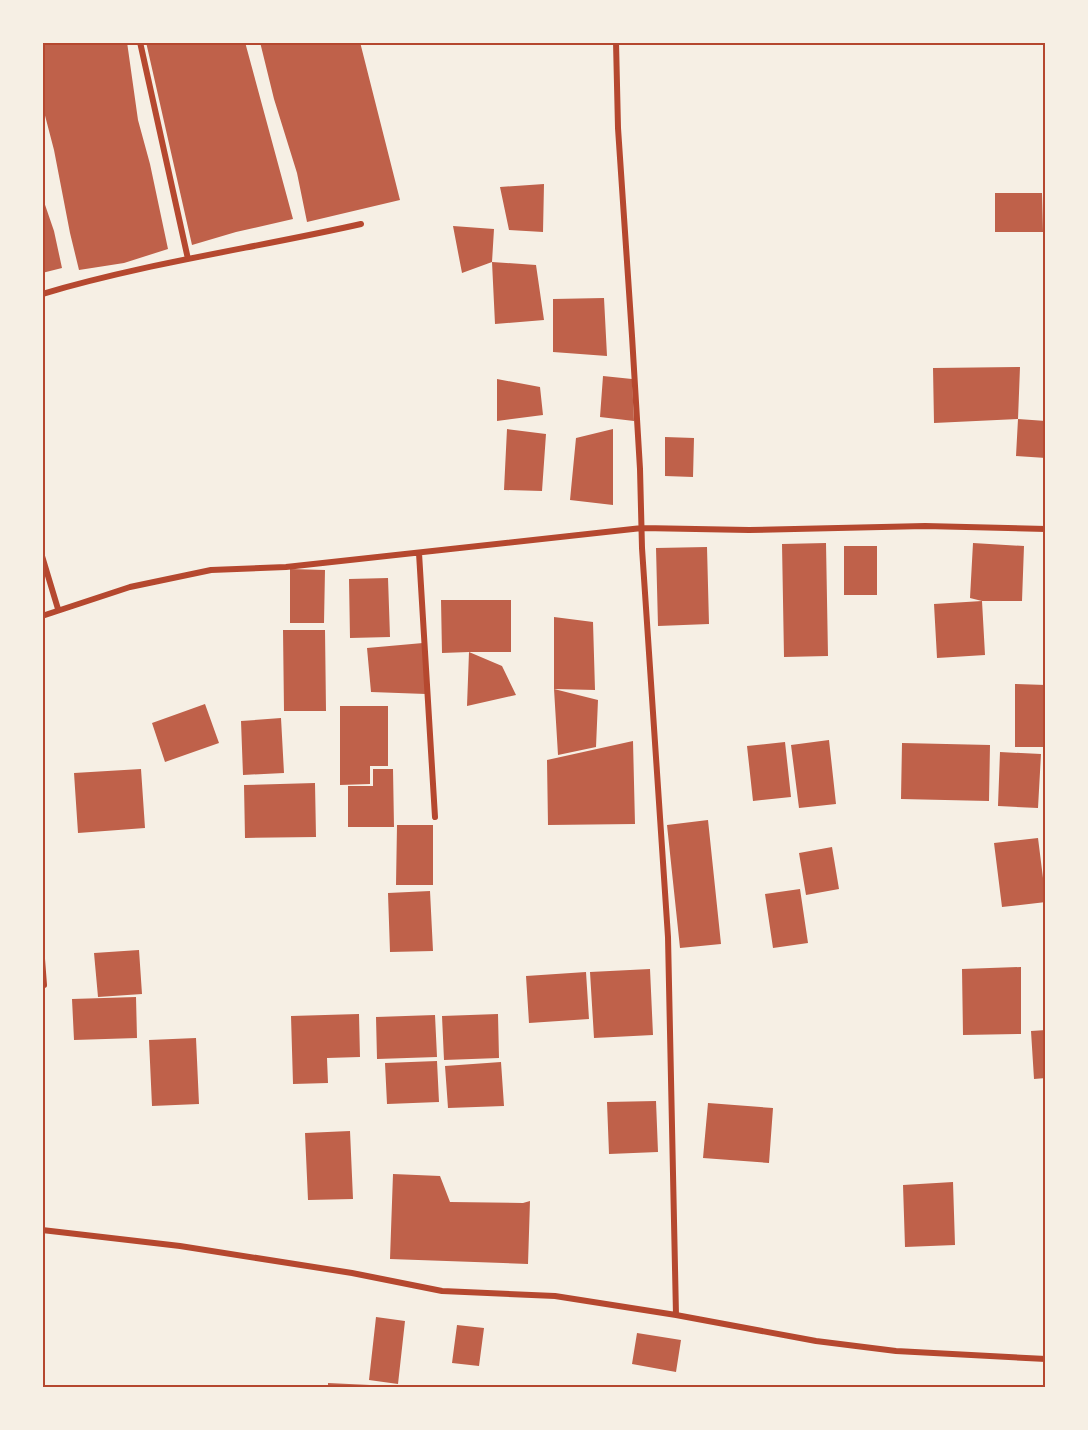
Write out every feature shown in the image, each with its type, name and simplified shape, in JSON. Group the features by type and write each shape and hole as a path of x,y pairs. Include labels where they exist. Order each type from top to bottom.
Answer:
{"street":[{"path":"140,42 188,259"},
{"path":"616,42 618,128 632,336 643,571 668,937 676,1315"},
{"path":"42,294 188,259 361,224"},
{"path":"42,616 130,587 211,570 286,567 642,528 748,530 924,526 1046,529"},
{"path":"419,553 435,817"},
{"path":"42,556 58,609"},
{"path":"42,959 44,985"},
{"path":"42,1230 180,1246 352,1273 442,1290 555,1296 676,1315 816,1341 896,1351 1046,1359"}],"building":[{"path":"42,42 127,42 138,120 168,249 124,263 79,270 42,104"},
{"path":"146,42 245,42 293,219 192,245"},
{"path":"260,42 360,42 400,200 307,222 297,173 274,99"},
{"path":"544,184 543,232 509,230 500,187"},
{"path":"995,193 1042,193 1043,232 995,232"},
{"path":"42,196 54,231 62,268 42,273"},
{"path":"453,226 494,229 492,262 462,273"},
{"path":"492,262 536,265 544,320 495,324"},
{"path":"604,298 607,356 553,352 553,299"},
{"path":"1020,367 1018,419 934,423 933,368"},
{"path":"603,376 632,379 634,421 600,417"},
{"path":"497,379 540,387 543,415 497,421"},
{"path":"1018,419 1046,421 1046,458 1016,456"},
{"path":"507,429 546,434 542,491 504,490"},
{"path":"613,429 613,505 570,500 576,438"},
{"path":"665,437 694,438 693,477 665,476"},
{"path":"826,543 828,656 784,657 782,544"},
{"path":"973,543 1024,546 1022,601 982,601 970,598"},
{"path":"844,546 877,546 877,595 844,595"},
{"path":"707,547 709,624 658,626 656,548"},
{"path":"290,569 325,570 324,623 290,623"},
{"path":"388,578 390,637 350,638 349,579"},
{"path":"441,600 511,600 511,652 442,653"},
{"path":"982,601 985,655 937,658 934,604"},
{"path":"554,617 593,622 595,690 554,689"},
{"path":"283,630 325,630 326,711 284,711"},
{"path":"423,643 426,694 371,692 367,648"},
{"path":"469,652 502,666 516,695 467,706"},
{"path":"1015,684 1046,685 1046,747 1015,747"},
{"path":"554,689 598,700 596,747 558,755"},
{"path":"205,704 219,743 165,762 152,723"},
{"path":"340,706 388,706 388,766 370,766 370,784 340,785"},
{"path":"281,718 284,773 243,775 241,721"},
{"path":"829,740 836,804 799,808 791,745"},
{"path":"633,741 635,824 548,825 547,760"},
{"path":"785,742 791,797 753,801 747,746"},
{"path":"902,743 990,745 989,801 901,799"},
{"path":"1000,752 1041,754 1038,808 998,806"},
{"path":"141,769 145,828 78,833 74,773"},
{"path":"373,769 393,769 394,827 348,827 348,786 373,786"},
{"path":"315,783 316,837 245,838 244,785"},
{"path":"708,820 721,944 680,948 667,825"},
{"path":"397,825 433,825 433,885 396,885"},
{"path":"1038,838 1046,902 1002,907 994,843"},
{"path":"832,847 839,889 806,895 799,853"},
{"path":"800,889 808,943 773,948 765,894"},
{"path":"430,891 433,951 390,952 388,893"},
{"path":"139,950 142,994 98,997 94,953"},
{"path":"1021,967 1021,1034 963,1035 962,969"},
{"path":"650,969 653,1035 594,1038 590,972"},
{"path":"586,972 589,1019 529,1023 526,976"},
{"path":"136,997 137,1038 74,1040 72,999"},
{"path":"359,1014 360,1057 327,1058 328,1083 293,1084 291,1016"},
{"path":"498,1014 499,1058 444,1060 442,1016"},
{"path":"435,1015 437,1057 377,1059 376,1017"},
{"path":"1046,1030 1046,1078 1034,1079 1031,1031"},
{"path":"196,1038 199,1104 152,1106 149,1040"},
{"path":"437,1061 439,1102 387,1104 385,1063"},
{"path":"501,1062 504,1106 448,1108 445,1066"},
{"path":"656,1101 658,1152 609,1154 607,1102"},
{"path":"708,1103 773,1108 769,1163 703,1158"},
{"path":"350,1131 353,1199 308,1200 305,1133"},
{"path":"393,1174 440,1176 450,1202 523,1203 530,1201 528,1264 390,1259"},
{"path":"953,1182 955,1245 905,1247 903,1185"},
{"path":"376,1317 405,1321 398,1384 369,1380"},
{"path":"457,1325 484,1328 479,1366 452,1363"},
{"path":"637,1333 681,1340 676,1372 632,1364"},
{"path":"328,1383 391,1386 391,1388 328,1388"}]}
